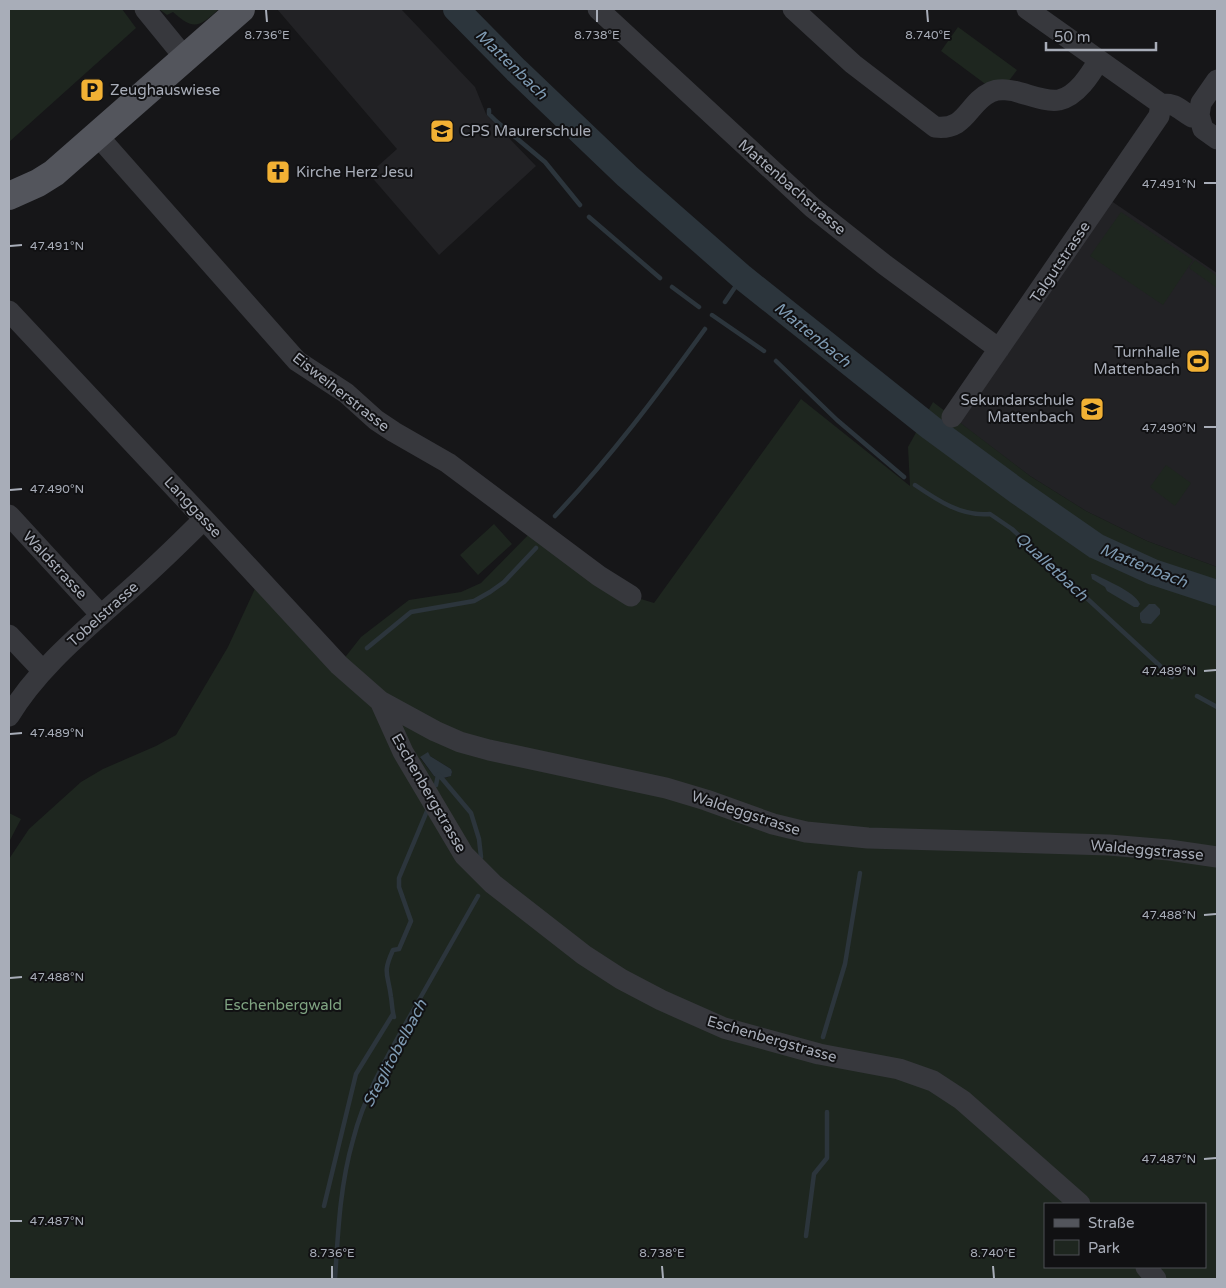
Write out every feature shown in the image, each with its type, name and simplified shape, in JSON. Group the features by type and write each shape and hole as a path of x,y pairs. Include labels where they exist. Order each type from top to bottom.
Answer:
{"main road":[{"path":"9,196 38,183 54,173 241,9"}],"street":[{"path":"145,9 185,58"},
{"name":"Mattenbachstrasse","path":"598,9 813,208 893,271 999,349"},
{"path":"793,9 853,64 935,127 946,129 959,123 981,99 992,92 1012,90 1042,99 1058,100 1075,92 1099,60"},
{"path":"1027,9 1162,104 1177,106 1192,117 1199,115"},
{"path":"1217,80 1201,104 1199,115 1204,130 1217,139"},
{"name":"Talgutstrasse","path":"952,417 1159,116 1162,104"},
{"name":"Eisweiherstrasse","path":"97,136 297,361 346,393 376,420 448,463 599,576 631,596"},
{"name":"Langgasse","path":"9,311 339,666 380,701"},
{"name":"Waldstrasse","path":"9,515 101,615"},
{"name":"Tobelstrasse","path":"9,716 22,695 42,670 165,559 204,519"},
{"path":"9,635 42,670"},
{"name":"Waldeggstrasse","path":"380,701 418,723 473,746 666,788 773,824 806,832 858,838 1108,845 1170,850 1217,857"},
{"name":"Eschenbergstrasse","path":"380,701 404,752 464,855 480,873 500,890 584,956 621,979 661,1000 724,1028 810,1052 899,1069 933,1081 962,1100 1079,1203"},
{"path":"1147,1268 1156,1279"}],"shaded area":[{"name":"CPS Maurerschule","path":"277,9 401,9 475,87 486,114 536,166 439,255 369,174 397,149"},
{"path":"1104,196 1217,273 1217,567 1147,541 1086,511 1030,476 952,417"},
{"path":"1091,574 1113,583 1132,595 1140,604 1138,607 1134,607 1107,591 1105,587 1092,579"},
{"path":"1149,604 1155,604 1160,609 1160,614 1151,624 1142,623 1140,613"},
{"path":"428,752 430,756 451,769 451,776 440,779 434,776 420,757"}],"green space":[{"name":"Zeughauswiese","path":"9,9 122,9 136,28 9,142"},
{"path":"159,9 219,9 201,23 192,24 186,22 173,12 167,15"},
{"path":"958,27 1017,70 1008,82 988,86 941,51"},
{"path":"1121,212 1193,260 1163,305 1090,256"},
{"path":"1195,260 1217,276 1217,288 1189,268"},
{"name":"Eschenbergwald","path":"801,399 910,486 908,447 933,402 1030,476 1086,511 1147,541 1217,567 1217,1279 9,1279 9,859 29,829 81,782 103,769 156,746 176,735 228,647 259,580 339,665 361,637 409,600 461,592 481,583 535,528 631,596 654,603","holes":["430,756 451,769 452,774 440,779 434,776 420,758"]},
{"path":"1166,465 1191,483 1175,506 1150,487"},
{"path":"494,524 512,544 478,575 460,555"},
{"path":"9,813 21,819 9,842"}],"waterway":[{"name":"Mattenbach","path":"456,9 516,70 627,176 742,277 930,427 1096,546 1153,572 1217,593"},
{"name":"Qualletbach","path":"489,110 489,114 496,121 545,162 580,205"},
{"name":"Qualletbach","path":"589,217 660,278"},
{"path":"725,302 742,277"},
{"name":"Qualletbach","path":"672,287 699,307"},
{"name":"Qualletbach","path":"712,315 764,351"},
{"path":"555,516 633,425 705,329"},
{"name":"Qualletbach","path":"776,361 837,420 904,477"},
{"name":"Qualletbach","path":"915,485 950,506 970,513 990,514 1012,529 1172,677"},
{"path":"367,648 411,612 474,601 490,592 504,582 536,548"},
{"name":"Qualletbach","path":"1197,696 1217,707"},
{"path":"436,785 438,775"},
{"name":"Steglitobelbach","path":"439,775 471,813 479,839 481,857"},
{"path":"394,1017 387,969 393,950 399,949 411,921 399,887 399,878 427,811"},
{"path":"823,1037 845,964 860,873"},
{"name":"Steglitobelbach","path":"335,1279 340,1209 345,1174 363,1108 393,1046 478,896"},
{"path":"324,1206 356,1074 393,1014"},
{"path":"806,1236 814,1174 827,1158 827,1112"}],"place":[{"name":"Zeughauswiese","path":"92,90"},
{"name":"CPS Maurerschule","path":"442,131"},
{"name":"Kirche Herz Jesu","path":"278,172"},
{"name":"Turnhalle Mattenbach","path":"1198,361"},
{"name":"Sekundarschule Mattenbach","path":"1092,409"}]}
